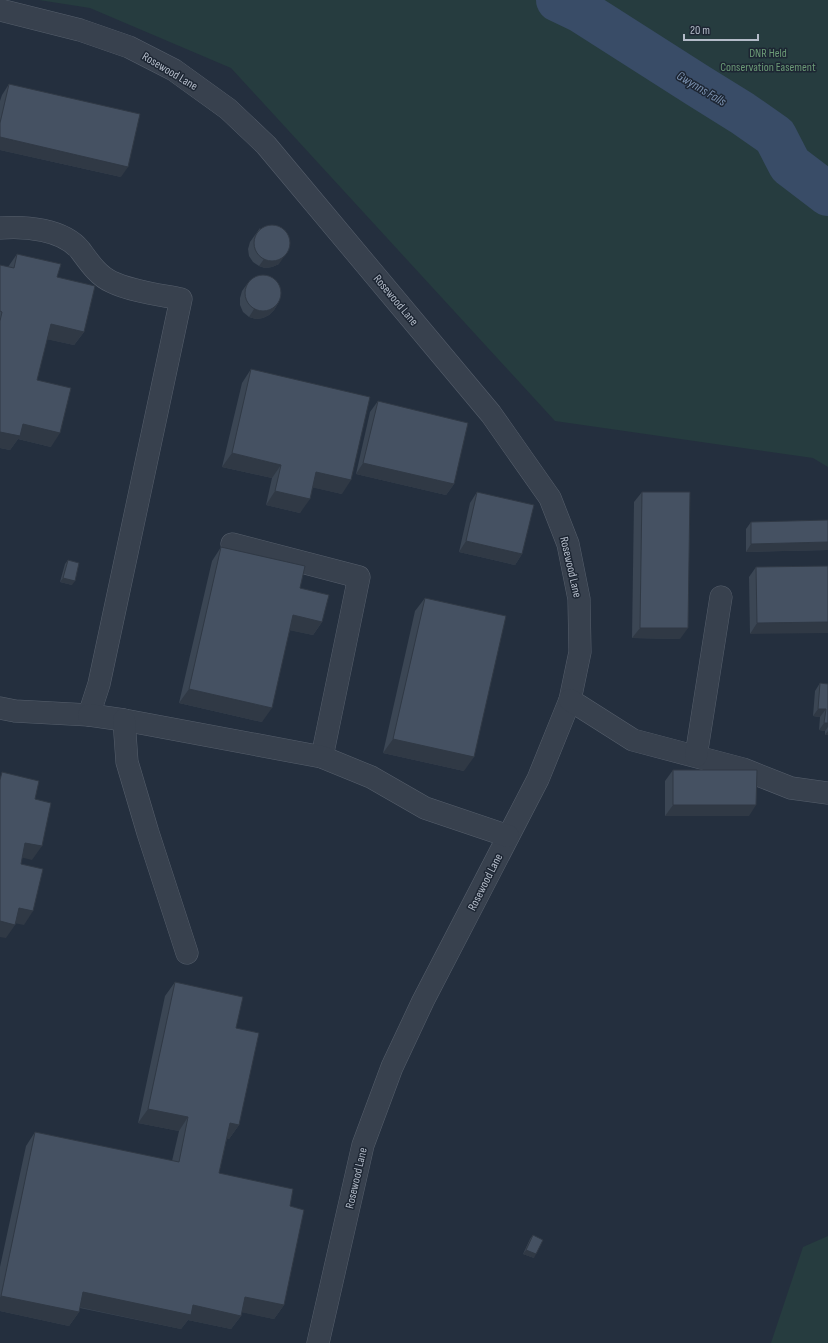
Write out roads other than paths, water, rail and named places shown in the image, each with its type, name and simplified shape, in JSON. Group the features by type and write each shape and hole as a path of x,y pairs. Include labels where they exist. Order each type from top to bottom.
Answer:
{"lane":[{"name":"Rosewood Lane","path":"0,10 80,30 129,47 174,70 228,109 266,145 486,408 550,498 568,544 579,599 580,652 570,700 538,779 423,1001 392,1067 363,1144 318,1343"},
{"path":"0,228 30,227 66,238 79,248 93,267 112,282 181,299 99,684 90,715"},
{"path":"232,544 359,577 322,757"},
{"path":"696,756 721,597"},
{"path":"570,700 633,740 743,769 791,788 828,793"},
{"path":"0,708 15,711 90,715 124,720 322,757 371,777 425,808 508,836"},
{"path":"124,720 127,762 148,833 187,953"}],"waterway":[{"name":"Gwynns Falls","path":"558,0 581,11 742,113 775,136 790,165 828,194"}],"park label":[{"name":"DNR Held Conservation Easement","path":"768,60"}]}
